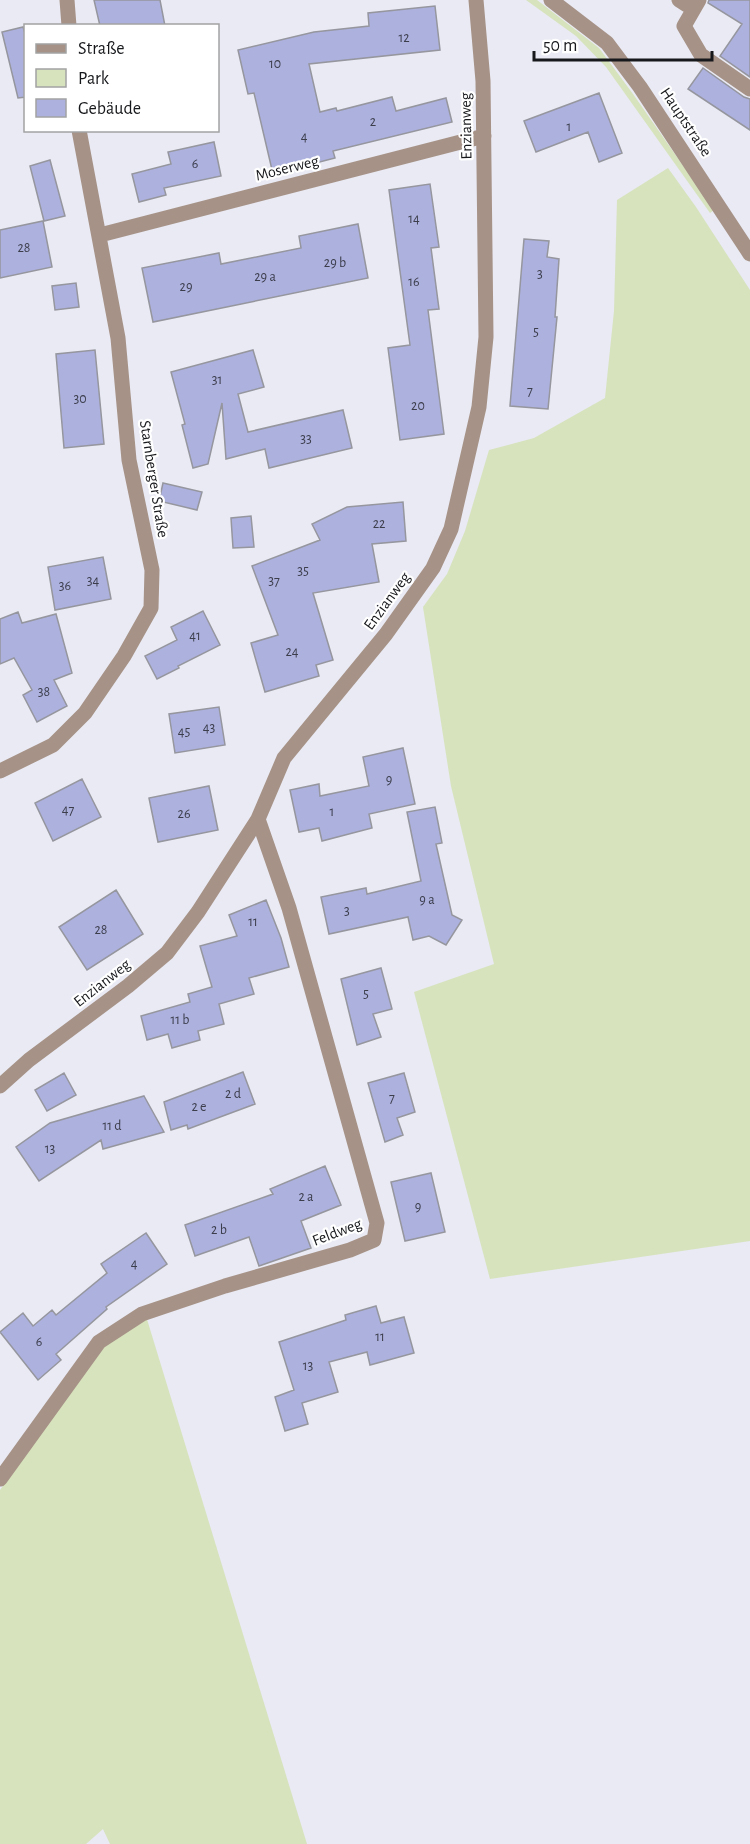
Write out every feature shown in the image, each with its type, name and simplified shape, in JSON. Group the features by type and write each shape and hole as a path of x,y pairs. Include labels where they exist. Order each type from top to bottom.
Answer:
{"street":[{"path":"67,0 69,24"},
{"name":"Enzianweg","path":"0,1086 29,1060 128,986 167,953 198,912 258,819 284,758 386,634 433,568 451,529 478,407 486,337 483,81 476,0"},
{"name":"Hauptstraße","path":"551,0 608,43 640,87 750,254"},
{"path":"679,0 696,4 684,26 701,55 750,88"},
{"name":"Starnberger Straße","path":"0,771 52,745 85,713 124,656 152,608 152,570 129,460 118,338 79,132"},
{"name":"Moserweg","path":"100,235 484,136"},
{"name":"Feldweg","path":"0,1479 99,1342 142,1314 225,1286 350,1250 374,1240 377,1223 371,1200 289,908 258,819"}],"green space":[{"path":"526,0 537,0 599,48 714,210 710,213 606,67 576,36"},
{"path":"668,168 750,290 750,1241 490,1279 414,992 494,964 451,786 423,607 447,574 465,531 489,450 534,438 605,398 614,311 617,200"},
{"path":"146,1316 307,1844 110,1844 103,1829 86,1844 0,1844 0,1490 102,1345"}],"building":[{"path":"94,0 160,0 165,24 100,24"},
{"path":"709,0 750,0 750,77 720,56 742,24 708,3"},
{"path":"435,6 440,50 309,64 320,112 336,108 337,111 392,97 396,111 446,98 452,122 333,151 335,158 273,174 254,93 248,94 238,50 314,32 369,26 368,13"},
{"path":"23,27 24,97 18,98 2,32"},
{"path":"703,68 750,99 750,130 688,89"},
{"path":"599,93 622,153 599,162 588,132 536,152 524,121"},
{"path":"214,142 221,176 164,188 166,195 139,202 132,174 171,164 168,152"},
{"path":"50,160 65,216 44,221 30,166"},
{"path":"430,184 439,247 431,248 439,309 428,310 444,434 400,440 388,348 410,345 389,190"},
{"path":"43,221 52,267 0,278 0,230"},
{"path":"358,224 368,278 153,322 142,268 219,253 221,264 301,248 299,236"},
{"path":"524,239 549,241 547,257 559,259 555,317 557,317 548,409 510,406"},
{"path":"76,283 79,307 55,310 52,286"},
{"path":"95,350 104,444 64,448 56,354"},
{"path":"253,350 264,387 238,394 248,432 343,410 352,448 269,468 265,449 226,459 222,403 208,464 193,468 182,425 185,424 171,372"},
{"path":"163,483 202,492 197,510 159,501"},
{"path":"403,502 406,541 372,544 379,582 313,593 333,660 316,665 319,676 265,692 251,643 278,635 252,566 320,540 312,524 347,507"},
{"path":"251,516 254,547 233,548 231,518"},
{"path":"103,557 111,599 55,610 48,567"},
{"path":"203,611 220,645 157,679 145,656 177,640 171,627"},
{"path":"18,612 22,623 56,614 72,673 54,680 67,706 37,722 23,695 32,690 14,658 0,664 0,619"},
{"path":"219,707 225,745 175,753 169,714"},
{"path":"403,748 415,804 369,814 372,828 322,841 319,828 299,832 290,790 319,784 320,796 369,786 363,757"},
{"path":"82,779 101,817 53,841 35,803"},
{"path":"209,786 218,830 158,842 149,798"},
{"path":"435,807 442,843 436,844 452,915 462,920 446,945 429,936 413,940 408,917 329,934 321,897 366,888 367,894 421,881 407,812"},
{"path":"116,890 143,934 87,970 59,927"},
{"path":"266,900 281,938 289,967 249,978 254,994 219,1004 224,1024 198,1031 200,1040 172,1048 168,1034 147,1040 141,1016 190,1002 188,994 212,987 200,946 237,936 229,915"},
{"path":"381,968 392,1009 373,1014 381,1037 357,1045 341,979"},
{"path":"243,1072 255,1104 188,1129 187,1125 171,1130 164,1102"},
{"path":"64,1073 76,1095 47,1111 35,1090"},
{"path":"404,1073 415,1112 397,1118 403,1135 385,1142 368,1083"},
{"path":"144,1096 164,1132 103,1149 101,1140 39,1181 16,1147 50,1123"},
{"path":"325,1166 341,1205 301,1221 311,1248 259,1266 249,1237 195,1256 185,1225 273,1194 270,1189"},
{"path":"431,1173 445,1232 405,1241 391,1182"},
{"path":"146,1233 167,1264 106,1307 107,1309 56,1354 61,1360 38,1380 0,1332 23,1313 33,1326 52,1310 56,1315 107,1273 101,1264"},
{"path":"376,1306 381,1323 404,1317 414,1353 370,1365 367,1352 329,1362 338,1392 302,1403 308,1424 285,1431 275,1397 294,1390 279,1342 346,1320 345,1315"}]}
